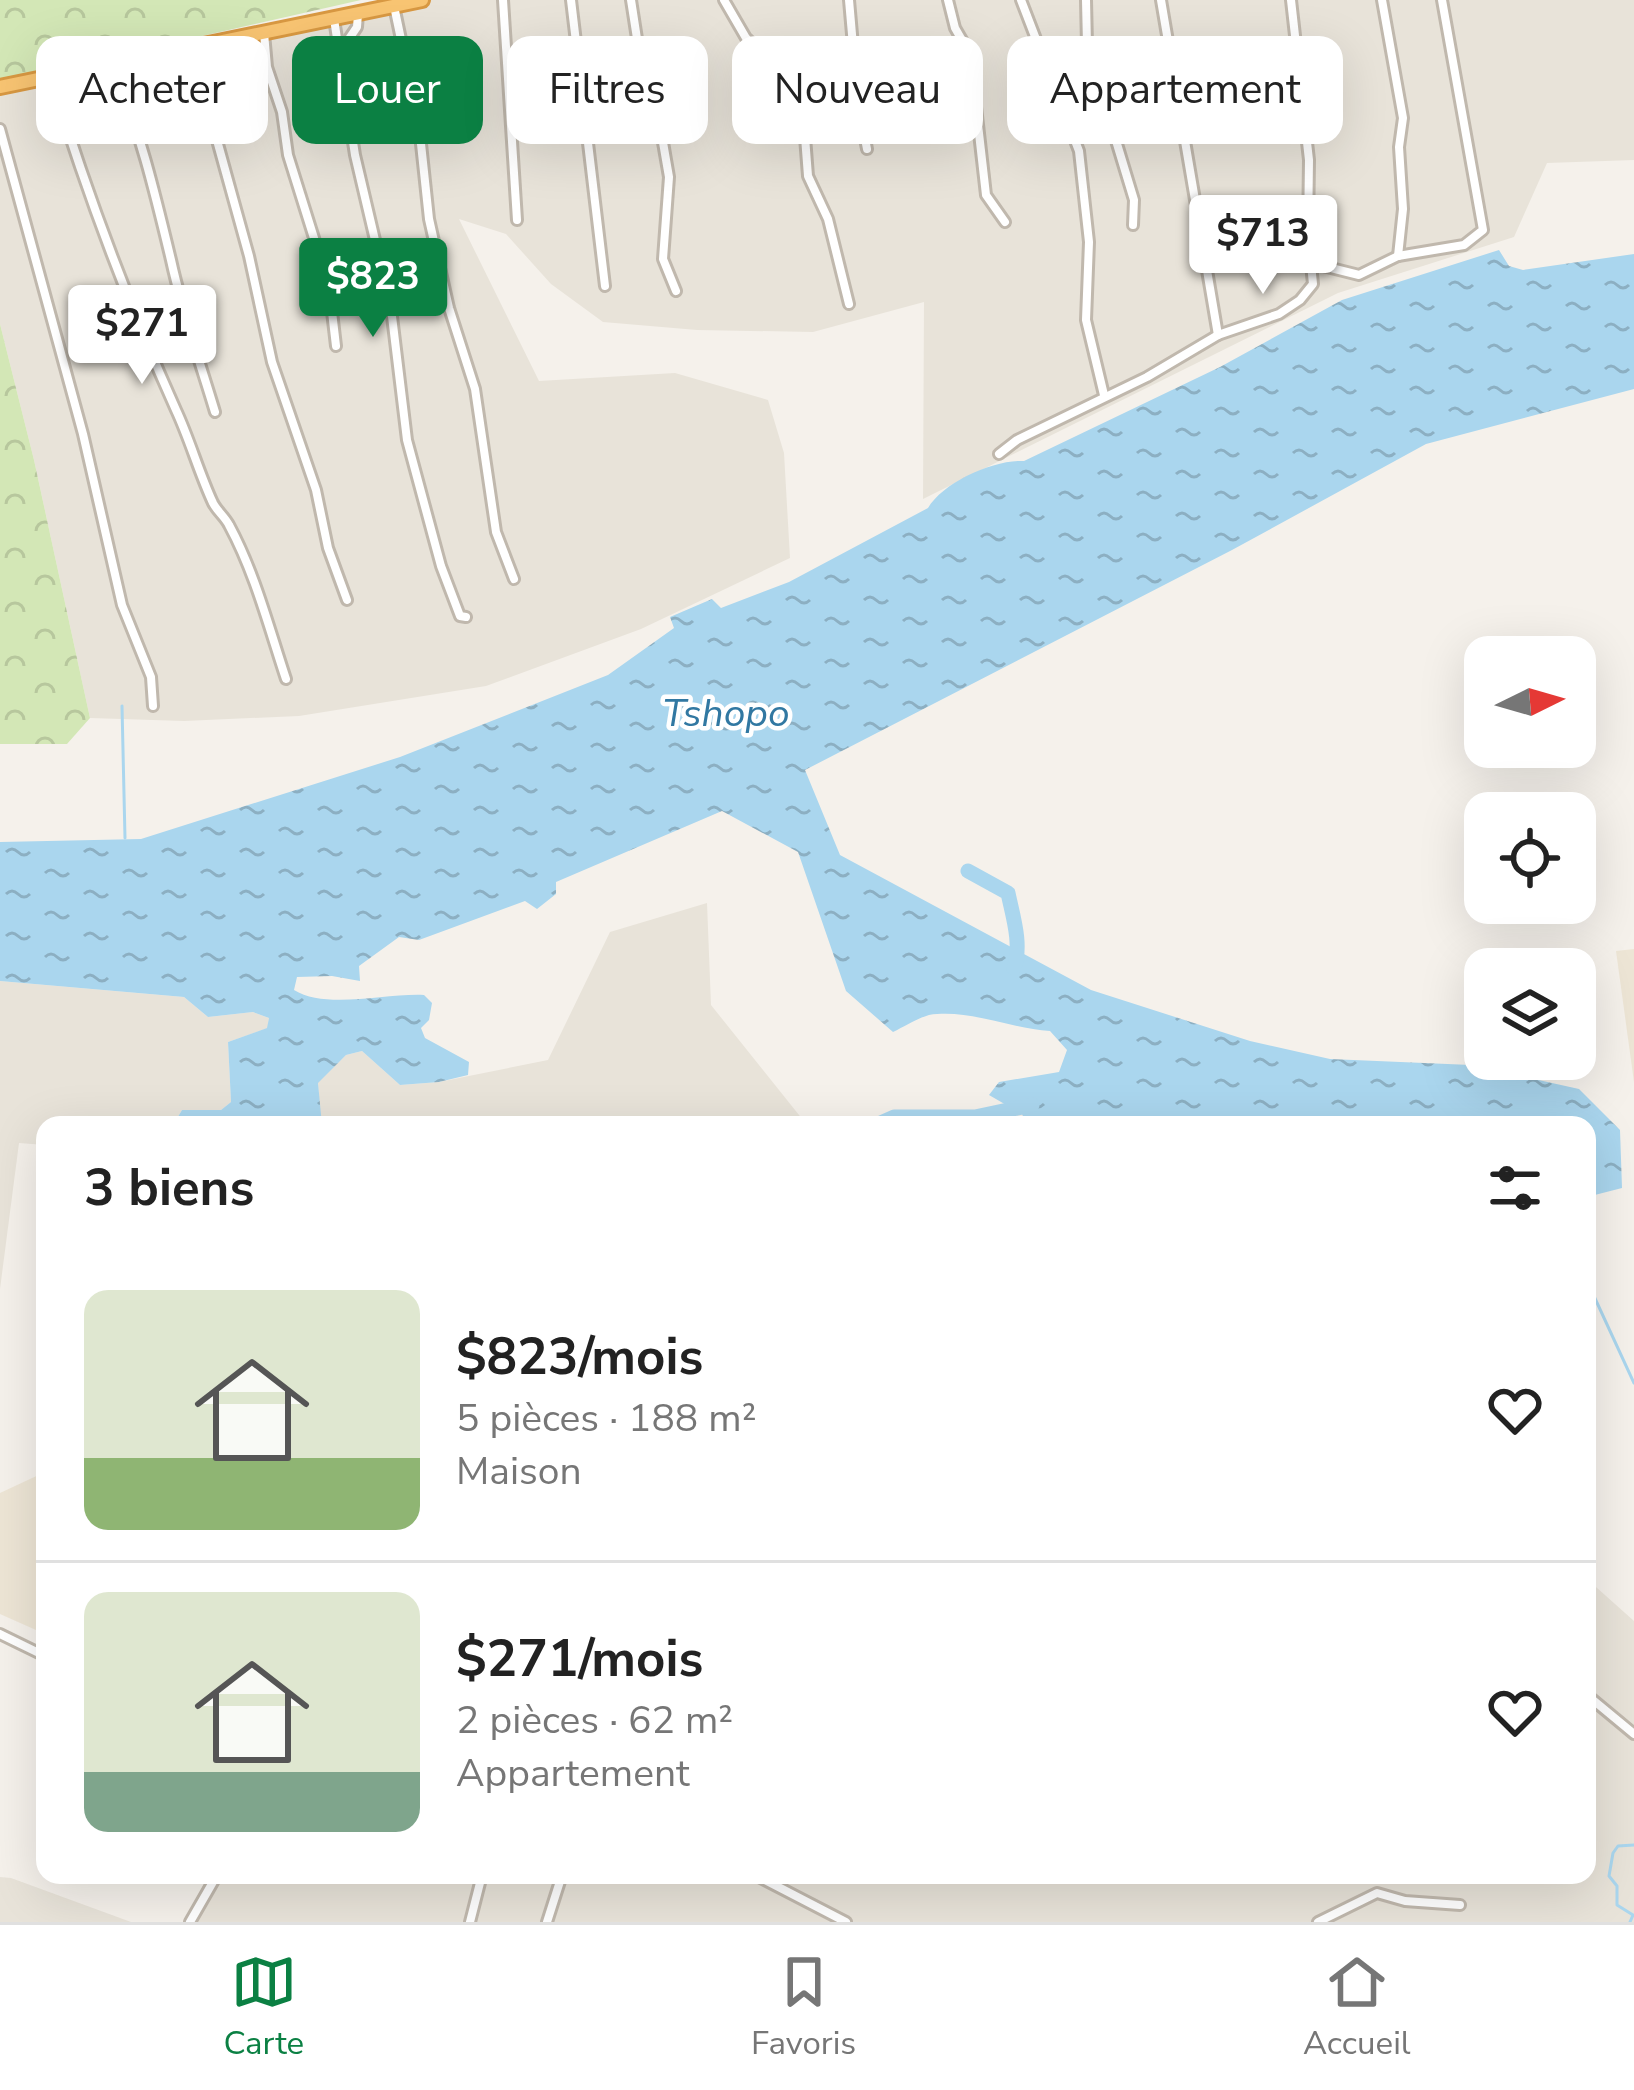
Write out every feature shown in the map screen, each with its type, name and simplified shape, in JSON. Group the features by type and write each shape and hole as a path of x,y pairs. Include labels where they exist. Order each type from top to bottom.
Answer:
{"highway":[{"path":"243,36 422,0"},
{"path":"0,86 36,78"}],"street":[{"path":"503,0 517,220"},
{"path":"571,0 605,286"},
{"path":"631,0 638,45 652,79 669,180 663,259 676,291"},
{"path":"724,0 760,52 768,76 802,120 808,176 828,219 849,304"},
{"path":"849,0 867,148"},
{"path":"948,0 955,28 970,54 986,195 1006,222"},
{"path":"1021,0 1079,151 1089,242 1086,320 1104,395"},
{"path":"1086,0 1087,45 1134,200 1133,225"},
{"path":"1161,0 1219,335"},
{"path":"999,454 1017,440 1147,377 1219,335 1251,326 1300,300 1315,280 1310,263 1310,160 1291,0"},
{"path":"1382,0 1403,118 1398,256"},
{"path":"1310,263 1359,275 1398,256 1464,245 1483,230 1442,0"},
{"path":"394,6 412,85 429,219 449,308 475,389 496,532 514,579"},
{"path":"351,36 358,14"},
{"path":"334,19 336,36"},
{"path":"263,32 288,155 323,262 336,346"},
{"path":"269,76 213,104 210,115 272,362 347,599"},
{"path":"0,129 83,434 122,605 151,677 153,706"},
{"path":"75,144 94,213 110,244 133,314 214,506 232,533 286,680"},
{"path":"140,144 215,412"},
{"path":"353,144 391,308 407,440 441,566 460,616 466,617"},
{"path":"0,1634 36,1652"},
{"path":"1596,1702 1634,1733"},
{"path":"190,1922 212,1884"},
{"path":"470,1922 480,1884"},
{"path":"547,1922 559,1884"},
{"path":"772,1884 846,1922"},
{"path":"1318,1922 1377,1893 1460,1904"}],"shaded area":[{"path":"423,0 1634,0 1634,160 1547,163 1514,237 1338,293 923,499 924,302 813,332 603,322 551,284 506,234 459,219 539,381 675,373 768,400 784,453 790,558 641,629 486,686 299,716 184,721 90,718 0,324 0,87 36,80 36,144 268,144 268,36 248,36"},
{"path":"707,903 711,1005 800,1116 320,1116 318,1082 346,1055 362,1051 400,1085 548,1060 610,932"},
{"path":"1634,949 1634,1082 1616,951"},
{"path":"0,981 184,997 208,1017 253,1012 269,1018 268,1028 228,1042 231,1102 221,1110 182,1110 178,1116 36,1116 36,1144 19,1143 0,1289"},
{"path":"36,1476 36,1630 0,1614 0,1493"},
{"path":"1596,1587 1634,1621 1634,1922 185,1922 204,1884 1596,1884"},
{"path":"0,1877 11,1878 131,1922 0,1922"}],"green space":[{"path":"0,0 361,0 203,36 36,36 36,74 0,82"},
{"path":"0,324 90,718 67,744 0,744"}],"water":[{"name":"Tshopo","path":"1499,250 1509,266 1523,270 1634,254 1634,389 1426,444 1232,550 805,770 840,855 1091,990 1250,1041 1330,1059 1464,1065 1464,1080 1538,1080 1579,1089 1620,1130 1622,1188 1596,1195 1596,1116 1023,1116 989,1095 999,1082 1059,1072 1067,1050 1050,1031 937,1014 893,1032 846,991 798,852 722,811 556,882 556,894 537,909 525,901 419,940 399,937 359,966 360,981 297,977 294,990 322,999 424,995 432,1003 429,1020 421,1028 425,1038 469,1062 468,1075 400,1085 362,1051 346,1055 318,1083 321,1116 178,1116 182,1110 221,1110 231,1102 228,1042 267,1028 269,1018 253,1012 208,1017 184,997 0,981 0,842 141,839 400,757 608,675 674,628 670,617 712,599 721,608 789,582 928,508 945,489 971,474 1024,461 1220,367 1342,300"}],"waterway":[{"path":"122,706 125,838"},
{"path":"968,871 1008,893 1017,940 1014,968"},
{"path":"980,1116 1032,1105"},
{"path":"1596,1301 1634,1383"},
{"path":"1630,1922 1633,1915 1617,1905 1617,1886 1609,1876 1618,1846 1634,1845"}]}
